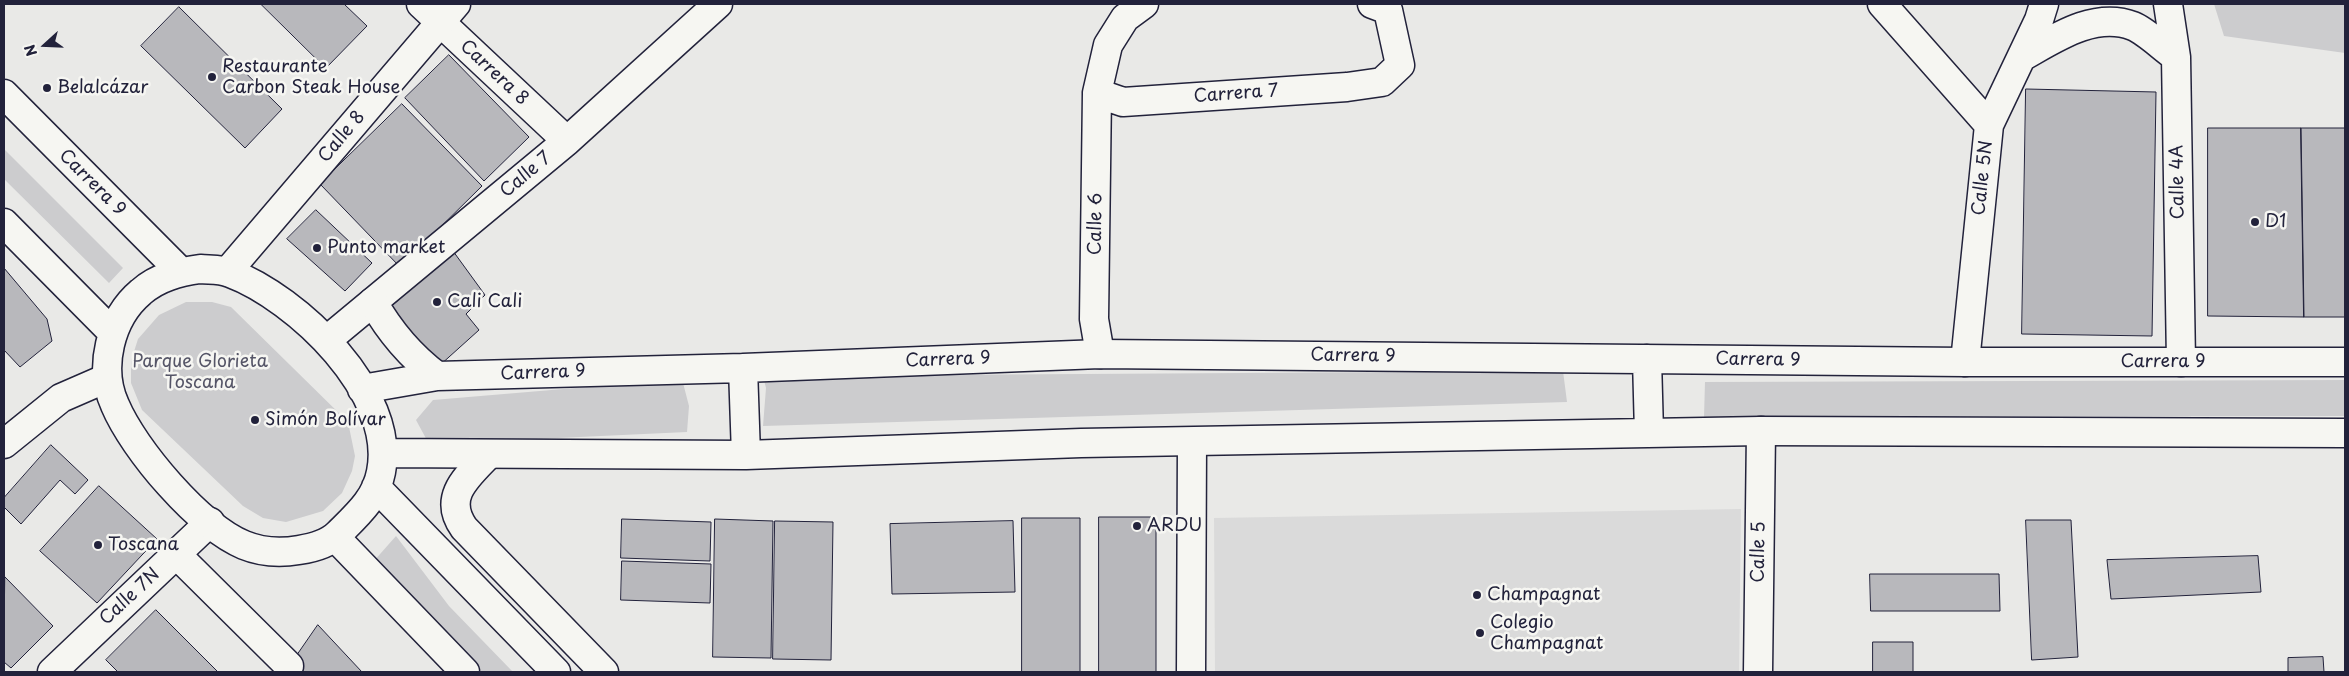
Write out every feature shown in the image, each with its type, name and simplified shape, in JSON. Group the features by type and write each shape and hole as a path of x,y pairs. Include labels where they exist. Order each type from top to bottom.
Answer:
{"main road":[{"name":"Calle 7","path":"327,340 568,141 718,4"},
{"path":"1097,93 1108,45 1125,18 1144,4"},
{"name":"Carrera 7","path":"1097,93 1123,102 1347,87 1382,82 1400,65 1388,10 1372,4"},
{"name":"Calle 5N","path":"1882,4 1989,124 1965,362"},
{"path":"1989,124 2022,56 2044,4"},
{"name":"Calle 4A","path":"2168,4 2176,58 2181,362"},
{"name":"Carrera 8","path":"439,10 568,141"},
{"name":"Calle 8","path":"228,272 439,10"},
{"path":"2022,56 2073,30 2107,20 2134,26 2176,58"},
{"name":"Calle 6","path":"1097,93 1094,319 1100,354"},
{"name":"Carrera 9","path":"4,94 181,272"},
{"path":"4,223 113,334"},
{"path":"200,269 228,272 260,286 309,322 327,340 362,389 378,423 383,453 376,487 367,505 335,537 310,548 288,552 267,551 245,545 222,533 165,478 141,449 114,405 107,378 108,352 113,334 125,309 141,292 163,278 181,272 200,269"},
{"path":"373,302 400,344 417,361 437,376"},
{"name":"Carrera 9","path":"362,389 437,376 743,368 1100,354 1965,362 2345,362"},
{"path":"1647,359 1649,433"},
{"path":"743,368 746,456"},
{"path":"4,444 60,398 107,378"},
{"path":"383,453 746,456 1081,443 1760,431 2345,433"},
{"name":"Calle 5","path":"1758,672 1760,431"},
{"path":"1191,672 1192,442"},
{"path":"488,455 459,489 455,498 457,519 604,672"},
{"path":"376,487 556,672"},
{"name":"Calle 7N","path":"66,668 176,554 210,522"},
{"path":"335,537 458,670"},
{"path":"176,554 289,666"}],"shaded area":[{"name":"Champagnat","path":"1741,509 1739,672 1215,672 1214,518"}],"green space":[{"path":"2214,4 2345,4 2345,53 2224,36"},
{"path":"4,149 123,268 109,283 4,179"},
{"name":"Parque Glorieta Toscana","path":"186,302 212,302 231,307 348,422 355,456 352,471 342,493 323,511 286,522 263,518 243,506 142,410 131,383 131,361 138,339 159,315"},
{"path":"1563,371 1567,402 763,426 766,388 763,376"},
{"path":"682,379 689,406 687,432 429,444 416,420 433,400"},
{"path":"2345,380 2345,416 1704,417 1705,382"},
{"path":"396,536 449,606 513,672 482,672 373,562"}],"building":[{"path":"261,4 344,4 367,26 326,68"},
{"name":"Restaurante Carbon Steak House","path":"179,7 282,109 245,148 141,46"},
{"path":"449,55 529,137 484,181 405,98"},
{"path":"2026,89 2156,92 2152,336 2022,334"},
{"path":"402,104 482,186 400,267 320,184"},
{"name":"D1","path":"2208,128 2301,128 2304,317 2208,316"},
{"path":"2301,128 2345,128 2345,317 2304,317"},
{"path":"316,210 372,263 345,291 287,239"},
{"name":"Cali Cali","path":"453,251 485,295 466,314 479,330 439,366 388,310"},
{"path":"4,268 47,319 52,341 20,367 4,350"},
{"path":"51,445 88,480 75,494 60,480 21,524 4,507 4,498"},
{"name":"Toscana","path":"99,486 157,539 97,603 40,551"},
{"path":"1099,517 1156,517 1156,672 1099,672"},
{"path":"1022,518 1080,518 1080,672 1022,672"},
{"path":"622,519 711,522 710,561 621,558"},
{"path":"715,519 773,521 771,658 713,657"},
{"path":"2026,520 2071,520 2078,657 2032,660"},
{"path":"775,521 833,522 831,660 773,659"},
{"path":"1013,521 1015,592 892,594 890,524"},
{"path":"2258,556 2261,592 2111,599 2107,560"},
{"path":"622,561 711,564 710,603 621,600"},
{"path":"1870,574 1999,574 2000,611 1871,611"},
{"path":"5,577 53,626 11,668 4,662"},
{"path":"156,610 218,672 118,672 106,660"},
{"path":"318,625 362,672 279,672 289,666"},
{"path":"1873,642 1913,642 1913,672 1873,672"},
{"path":"2323,657 2324,672 2288,672 2288,658"}],"place":[{"name":"Restaurante Carbon Steak House","path":"212,77"},
{"name":"Belalcázar","path":"47,88"},
{"name":"D1","path":"2255,222"},
{"name":"Punto market","path":"317,248"},
{"name":"Cali Cali","path":"437,302"},
{"name":"Simón Bolívar","path":"255,420"},
{"name":"ARDU","path":"1137,526"},
{"name":"Toscana","path":"98,545"},
{"name":"Champagnat","path":"1477,595"},
{"name":"Colegio Champagnat","path":"1480,633"}]}
